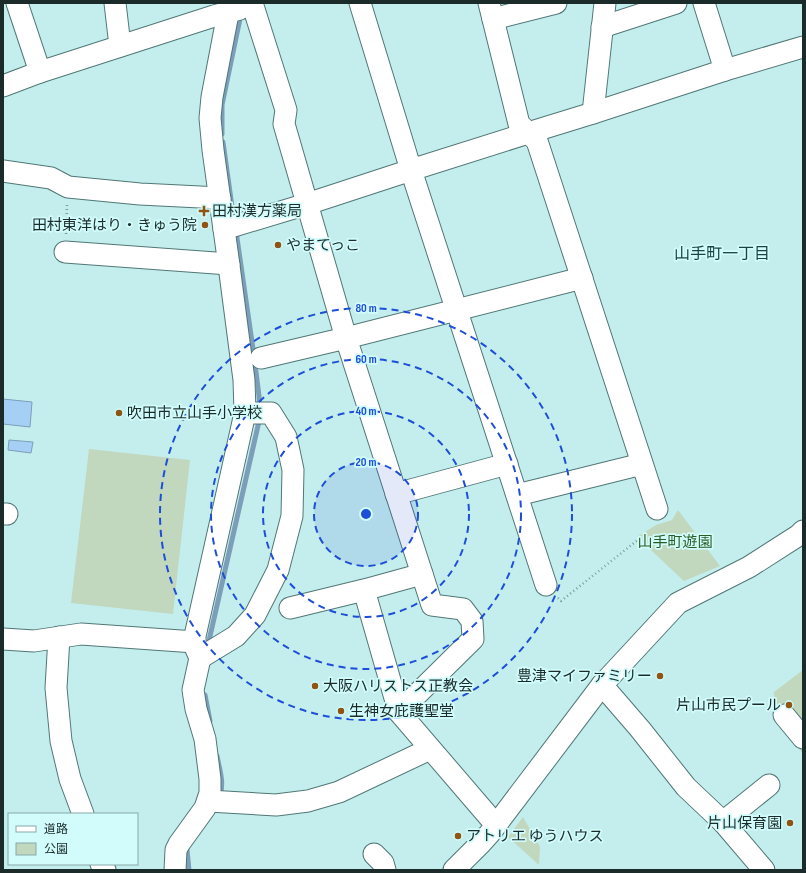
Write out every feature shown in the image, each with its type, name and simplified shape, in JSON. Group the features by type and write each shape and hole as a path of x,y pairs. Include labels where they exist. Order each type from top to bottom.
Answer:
{"street":[{"path":"17,3 40,72"},
{"path":"115,3 120,46"},
{"path":"360,3 411,170 546,585"},
{"path":"556,3 491,11 519,124 538,141 657,509"},
{"path":"593,113 604,3"},
{"path":"602,26 676,3"},
{"path":"704,3 725,70"},
{"path":"3,86 40,72 242,7"},
{"path":"174,870 176,850 205,808 210,793 210,779 205,739 196,709 193,690 198,650 195,636 254,413 244,380 229,264 231,227 220,198 211,135 210,110 242,7"},
{"path":"242,7 286,110 284,124 306,204 346,338 432,605 463,609 472,621 474,639 399,712"},
{"path":"231,227 725,70 803,47"},
{"path":"3,171 51,178 68,187 140,194 220,198"},
{"path":"65,252 229,264"},
{"path":"261,358 582,278"},
{"path":"3,639 34,641 81,634 198,650 236,636 255,615 278,570 292,516 293,470 286,437 271,413 254,413"},
{"path":"396,494 507,464"},
{"path":"517,495 642,464"},
{"path":"454,870 481,843 496,825 602,685 678,603 749,567 802,535"},
{"path":"290,608 422,574"},
{"path":"364,590 399,712 496,825"},
{"path":"59,637 56,688 61,741 70,779 83,813"},
{"path":"602,685 640,729 686,787 723,822 764,870"},
{"path":"784,715 803,738"},
{"path":"208,801 276,805 308,801 339,792 430,749"},
{"path":"723,822 769,785"}],"path":[{"path":"65,252 68,187"},
{"path":"561,601 639,538"}],"green space":[{"path":"89,449 190,460 173,614 71,603"},
{"name":"山手町遊園","path":"678,510 720,566 684,581 637,537 656,525 672,520"},
{"name":"片山市民プール","path":"803,670 803,754 776,718 774,692"},
{"path":"523,817 540,847 539,865 508,837"}],"water":[{"path":"3,399 32,402 30,427 3,424"},
{"path":"9,440 33,442 31,453 8,450"}],"waterway":[{"path":"222,134 222,105 241,14"},
{"path":"223,142 234,221"},
{"path":"236,231 260,409"},
{"path":"208,645 260,417"},
{"path":"205,695 210,721"},
{"path":"217,756 222,781 220,797"},
{"path":"187,850 189,870"}],"place":[{"name":"田村漢方薬局","path":"204,211"},
{"name":"田村東洋はり・きゅう院","path":"205,225"},
{"name":"やまてっこ","path":"278,245"},
{"name":"吹田市立山手小学校","path":"119,413"},
{"name":"豊津マイファミリー","path":"660,676"},
{"name":"大阪ハリストス正教会","path":"315,686"},
{"name":"片山市民プール","path":"789,705"},
{"name":"生神女庇護聖堂","path":"341,711"},
{"name":"片山保育園","path":"790,823"},
{"name":"アトリエ ゆうハウス","path":"458,836"}],"district":[{"name":"山手町一丁目","path":"722,254"}]}
